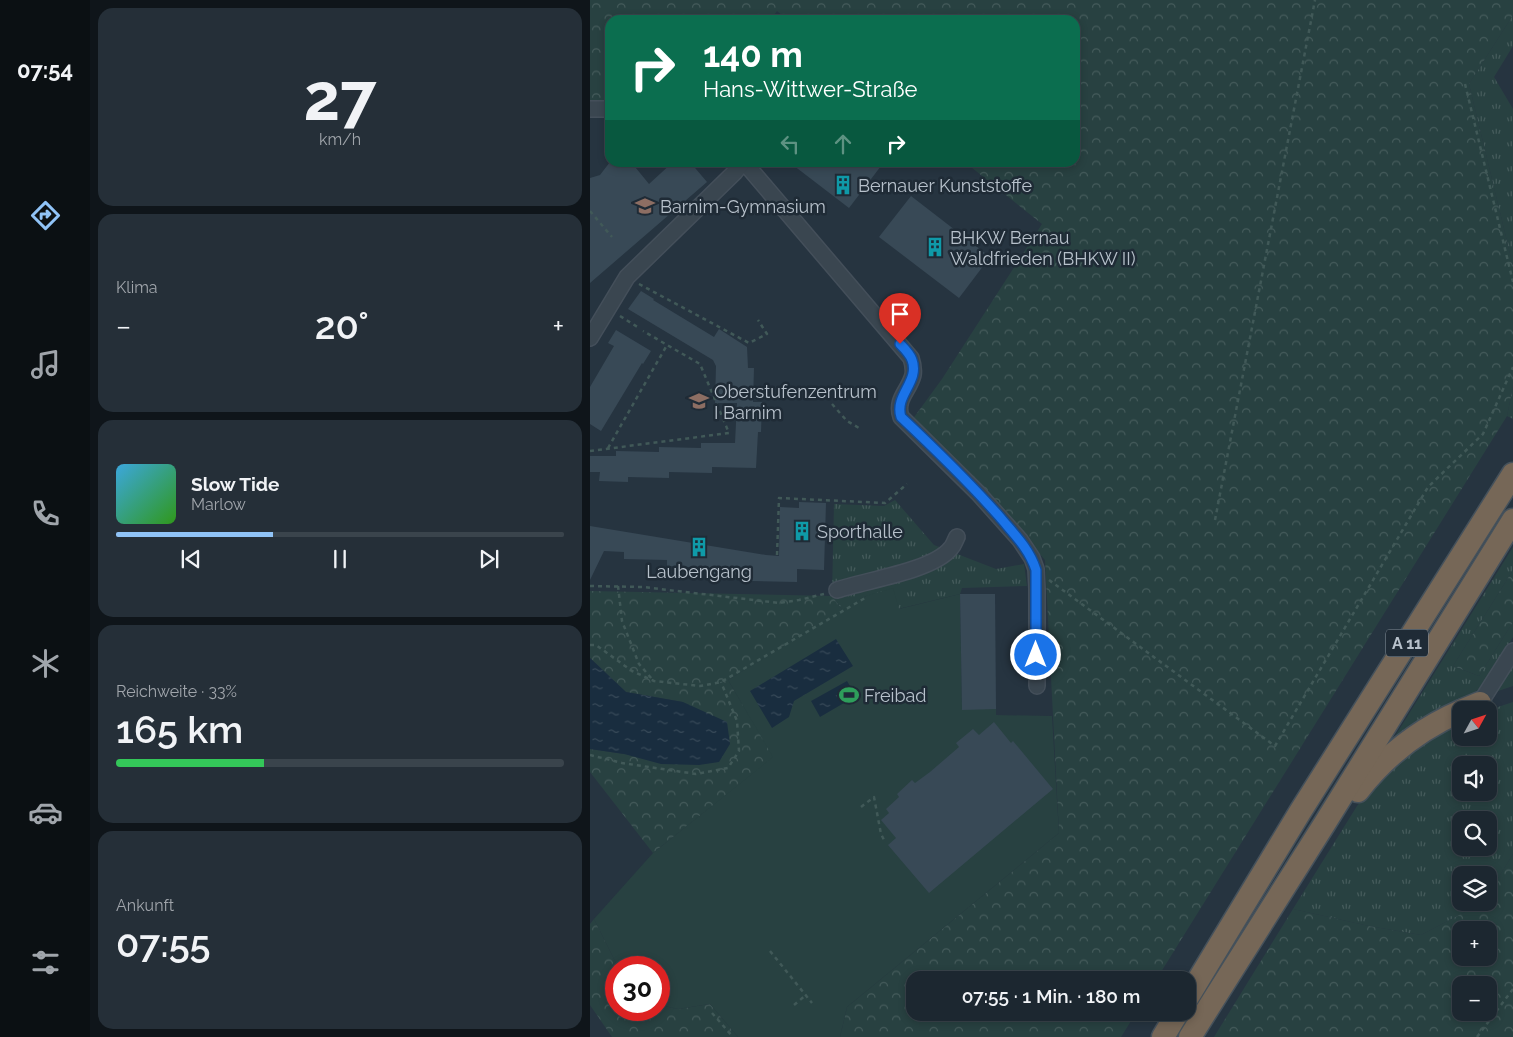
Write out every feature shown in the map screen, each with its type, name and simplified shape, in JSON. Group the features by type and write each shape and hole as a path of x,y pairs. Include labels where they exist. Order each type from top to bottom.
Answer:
{"highway":[{"name":"A 11","path":"1196,984 1306,803 1513,474"},
{"name":"A 11","path":"1190,1037 1326,823 1513,520"},
{"path":"1326,823 1342,813 1370,776 1404,745 1422,732 1452,716"},
{"path":"1162,1037 1172,1021"}],"street":[{"path":"590,109 605,110"},
{"path":"590,338 627,277 739,167"},
{"path":"747,167 912,358 913,375 900,402 901,417 983,498 1020,540 1032,558 1036,570 1036,686"},
{"path":"837,590 935,561 951,548 956,537"},
{"path":"1474,701 1513,651"}],"path":[{"path":"1216,520 1316,0"},
{"path":"1465,84 1513,282"},
{"path":"590,211 612,237"},
{"path":"627,277 749,343 767,334 758,320"},
{"path":"608,308 638,328"},
{"path":"590,451 730,432 700,364 644,331"},
{"path":"608,448 667,345"},
{"path":"1036,570 1275,746 1428,487 1483,434 1513,367"},
{"path":"832,404 847,421 859,428"},
{"path":"777,555 779,498 884,503 907,484"},
{"path":"590,586 643,587 779,603 837,590"},
{"path":"618,586 622,621 639,664 654,681"},
{"path":"590,645 596,645 632,670 654,681 700,686 721,682 866,598"},
{"path":"590,755 622,764 696,774 728,768 739,752 737,721 721,682"},
{"path":"861,807 874,797 881,834 885,842"},
{"path":"770,951 812,1003"},
{"path":"1477,1037 1513,989"},
{"path":"794,1005 806,995"},
{"path":"712,1014 733,1037"}],"green space":[{"path":"590,0 1513,0 1513,15 1469,84 1513,266 1513,386 1507,416 1162,971 906,971 906,1021 1131,1021 1121,1037 840,1037 847,1007 1059,833 1045,560 988,495 912,420 942,379 1042,224 971,167 1080,167 1080,15 782,15 777,11 774,15 605,15 605,101 590,100"},
{"path":"1513,15 1513,46 1494,77 1513,109 1513,266 1469,84"},
{"path":"1513,386 1513,419 1507,416"},
{"path":"895,500 934,545 996,569 1024,564 1027,586 962,588 960,594 898,609 866,596 843,611 832,596 834,504 884,506"},
{"path":"1513,547 1513,570 1453,666 1479,676 1513,622 1513,637 1480,688 1462,701 1452,701 1452,708 1390,747"},
{"path":"1513,570 1513,622 1479,676 1453,666"},
{"path":"893,588 899,609 960,594 962,709 996,709 996,715 1052,716 1059,833 847,1007 840,1037 738,1037 710,1004 678,1009 670,1007 670,956 612,956 594,919 653,853 773,757 728,680 866,596"},
{"path":"590,591 832,596 843,611 728,680 774,757 653,853 590,772 590,749 624,754 683,702 626,692 590,658"},
{"path":"1513,661 1513,686 1492,693"},
{"path":"1513,702 1513,854 1497,880 1497,866 1452,866 1452,911 1467,911 1421,935 1369,926 1293,909 1357,806 1387,768 1419,744 1452,727 1452,746 1498,746 1498,707"},
{"path":"1513,854 1513,1037 1214,1037 1293,909 1369,926 1421,935 1467,911 1497,911 1497,880"},
{"path":"594,919 612,956 605,956 605,1021 670,1021 670,1007 678,1009 710,1004 738,1037 612,1037 590,1005 590,924"}],"water":[{"path":"836,639 853,666 794,701 789,717 772,728 750,691"},
{"path":"590,658 626,692 683,702 727,722 730,744 719,762 699,765 661,764 624,754 590,749"},
{"path":"847,681 856,696 820,717 811,701"}],"building":[{"path":"606,167 635,167 649,184 668,167 694,167 707,182 590,283 590,178 600,175"},
{"name":"Bernauer Kunststoffe","path":"796,167 880,167 849,208"},
{"name":"BHKW Bernau Waldfrieden (BHKW II)","path":"911,196 990,257 959,298 879,237"},
{"path":"641,291 714,337 719,329 747,347 748,368 754,368 753,402 762,402 761,432 758,432 756,468 712,467 712,473 669,472 669,478 628,477 628,482 599,481 600,472 590,472 590,456 616,456 616,451 659,452 659,447 701,448 701,443 735,443 737,403 715,403 716,366 713,360 628,309"},
{"path":"616,330 651,351 601,431 590,424 590,387 614,346 608,343"},
{"path":"799,502 826,503 824,570 797,569 797,582 752,581 752,575 711,574 711,568 667,566 667,560 624,559 624,552 604,551 590,580 590,526 779,556 780,507 799,508"},
{"path":"960,594 995,594 996,709 962,710"},
{"path":"994,722 1011,743 1013,741 1053,789 929,893 888,845 896,838 881,820 889,813 886,809 899,797 897,794 912,780 915,783 930,772 959,747 956,743 973,729 979,735"}],"place":[{"name":"Bernauer Kunststoffe","path":"843,185"},
{"name":"Barnim-Gymnasium","path":"645,206"},
{"name":"BHKW Bernau Waldfrieden (BHKW II)","path":"935,247"},
{"name":"Oberstufenzentrum I Barnim","path":"699,401"},
{"name":"Sporthalle","path":"802,531"},
{"name":"Laubengang","path":"699,547"},
{"name":"Freibad","path":"849,695"}],"route":[{"path":"900,344 912,358 914,368 909,386 900,402 901,417 978,493 1020,540 1032,558 1036,570 1036,655"}]}
